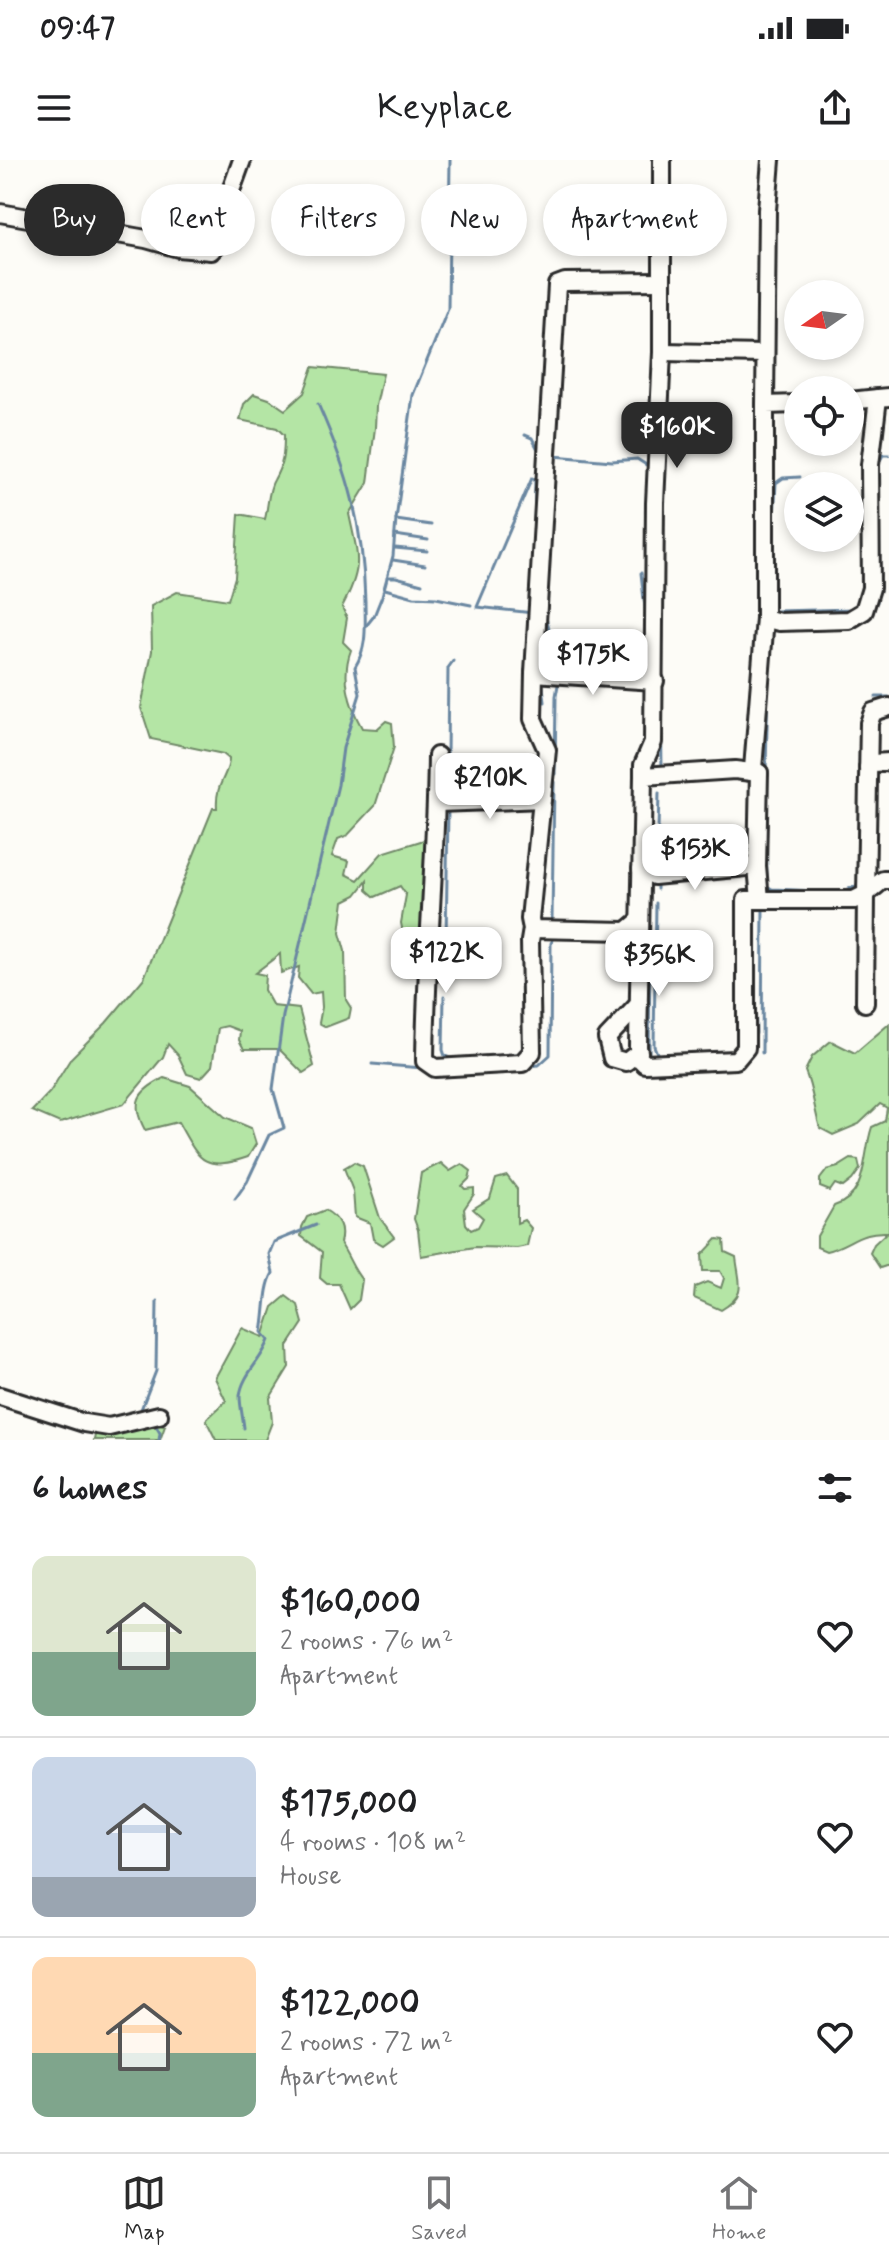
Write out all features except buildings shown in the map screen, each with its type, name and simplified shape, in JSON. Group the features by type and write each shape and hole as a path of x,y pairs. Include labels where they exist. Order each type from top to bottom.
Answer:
{"street":[{"path":"0,213 146,239 178,248 211,251 217,244 242,160"},
{"path":"662,160 662,352 655,503 653,742 643,765 641,869 635,930 639,1058 645,1064 736,1060 746,1048 746,900 854,900 883,880 889,880"},
{"path":"759,773 753,769 765,618 764,354 771,160"},
{"path":"437,756 437,803 426,970 425,1061 435,1068 522,1063 532,1052 530,919 547,750 533,719 557,285 565,282 660,281"},
{"path":"662,352 764,354"},
{"path":"765,618 779,622 849,620 864,611 871,588 870,465 884,398 864,400"},
{"path":"765,405 784,404"},
{"path":"534,673 655,681"},
{"path":"865,1003 869,723 873,712 889,707"},
{"path":"868,768 873,763 889,762"},
{"path":"643,776 735,770 759,773"},
{"path":"759,773 757,866 760,900"},
{"path":"437,803 542,799"},
{"path":"641,869 654,876 757,866"},
{"path":"532,929 635,930"},
{"path":"639,1004 607,1038 612,1058 626,1062 639,1052"},
{"path":"0,1396 84,1423 109,1427 159,1415"}],"green space":[{"path":"313,367 383,374 376,406 368,483 349,514 357,561 354,581 342,607 347,618 343,642 351,650 347,680 357,719 362,728 377,729 386,721 392,723 394,747 375,806 348,835 338,839 332,856 349,861 346,874 358,880 382,853 427,839 439,829 438,938 404,938 401,923 406,895 400,886 375,897 367,890 367,881 356,895 344,901 340,933 345,951 346,1000 351,1008 349,1018 326,1027 319,1023 321,992 311,994 298,978 299,967 281,973 280,954 255,973 265,975 264,990 273,1006 299,1009 314,1066 303,1073 279,1049 244,1049 239,1040 240,1031 227,1026 218,1028 212,1066 201,1078 187,1074 178,1055 168,1044 163,1057 124,1104 60,1123 32,1111 50,1092 71,1058 144,978 213,808 217,808 218,792 228,765 229,759 223,754 151,739 141,708 152,651 151,606 177,592 228,600 235,577 239,514 265,519 270,488 281,464 284,448 284,435 277,428 240,420 244,404 254,394 269,399 285,410 304,393"},
{"path":"889,1024 889,1265 880,1268 870,1253 874,1244 887,1232 861,1236 826,1251 817,1247 817,1236 834,1206 845,1201 859,1184 872,1127 885,1121 887,1108 880,1104 859,1124 833,1135 820,1128 805,1071 812,1057 831,1041 855,1053"},
{"path":"164,1078 190,1086 225,1117 251,1128 256,1144 248,1157 233,1162 211,1163 197,1154 178,1122 145,1130 138,1112 139,1098"},
{"path":"851,1159 858,1160 860,1169 852,1180 843,1187 835,1184 830,1191 820,1187 820,1179 827,1170"},
{"path":"354,1162 363,1166 380,1218 394,1237 383,1245 373,1239 370,1223 355,1217 353,1191 344,1168"},
{"path":"441,1163 450,1171 462,1164 471,1171 469,1179 462,1186 465,1189 474,1188 474,1194 464,1209 466,1224 471,1230 478,1227 483,1218 473,1209 490,1198 496,1179 507,1176 517,1189 517,1223 524,1220 531,1228 527,1246 475,1247 421,1256 414,1219 421,1173"},
{"path":"325,1210 339,1224 340,1243 362,1280 359,1300 350,1309 339,1284 327,1284 320,1278 322,1252 301,1236 307,1217"},
{"path":"717,1239 724,1240 725,1252 736,1257 740,1281 735,1299 721,1310 694,1298 695,1287 707,1282 721,1288 724,1278 720,1271 703,1271 702,1255"},
{"path":"286,1296 298,1305 303,1323 288,1346 289,1367 270,1398 272,1422 265,1440 216,1440 206,1420 226,1401 215,1378 242,1328 263,1337 273,1307"},
{"path":"149,1425 165,1426 160,1440 94,1440 95,1435"}],"waterway":[{"path":"366,626 382,596 393,556 413,395 448,309 450,160"},
{"path":"235,1199 247,1182 269,1135 284,1128 273,1089 283,1016 338,785 343,748 360,694 355,667 365,635 361,548 346,477 318,404"},
{"path":"525,435 532,438 540,453"},
{"path":"878,464 883,455 889,455"},
{"path":"554,456 612,461 637,459 651,468"},
{"path":"878,475 879,544"},
{"path":"533,613 477,607 532,478 535,480 534,541"},
{"path":"773,537 776,483 784,478"},
{"path":"396,520 431,525"},
{"path":"395,535 428,540"},
{"path":"395,548 427,551"},
{"path":"393,560 425,565"},
{"path":"641,573 646,617"},
{"path":"387,577 422,584"},
{"path":"385,589 414,597 471,605"},
{"path":"877,602 878,591"},
{"path":"771,608 776,611 854,609"},
{"path":"545,614 560,667"},
{"path":"453,661 448,668 447,757 450,790 538,787"},
{"path":"542,680 545,702"},
{"path":"555,774 556,696 562,681"},
{"path":"766,770 768,682"},
{"path":"661,697 662,769"},
{"path":"876,697 889,697"},
{"path":"554,782 552,919 555,922"},
{"path":"657,869 659,793"},
{"path":"766,800 767,886 772,889 841,892 859,885"},
{"path":"446,940 448,809"},
{"path":"657,881 657,889"},
{"path":"656,903 654,1046 659,1058"},
{"path":"762,1053 763,907"},
{"path":"527,1066 539,1065 550,1055 551,943 556,935"},
{"path":"646,938 650,947 649,1056"},
{"path":"753,1049 756,1033 755,990"},
{"path":"444,996 443,1050 445,1056 452,1059"},
{"path":"475,1058 520,1054"},
{"path":"372,1064 423,1068"},
{"path":"244,1428 240,1400 242,1388 269,1340 262,1332 273,1273 269,1254 274,1242 316,1225"},
{"path":"142,1414 140,1412 156,1371 157,1301"},
{"path":"154,1423 160,1433 159,1440"}]}
